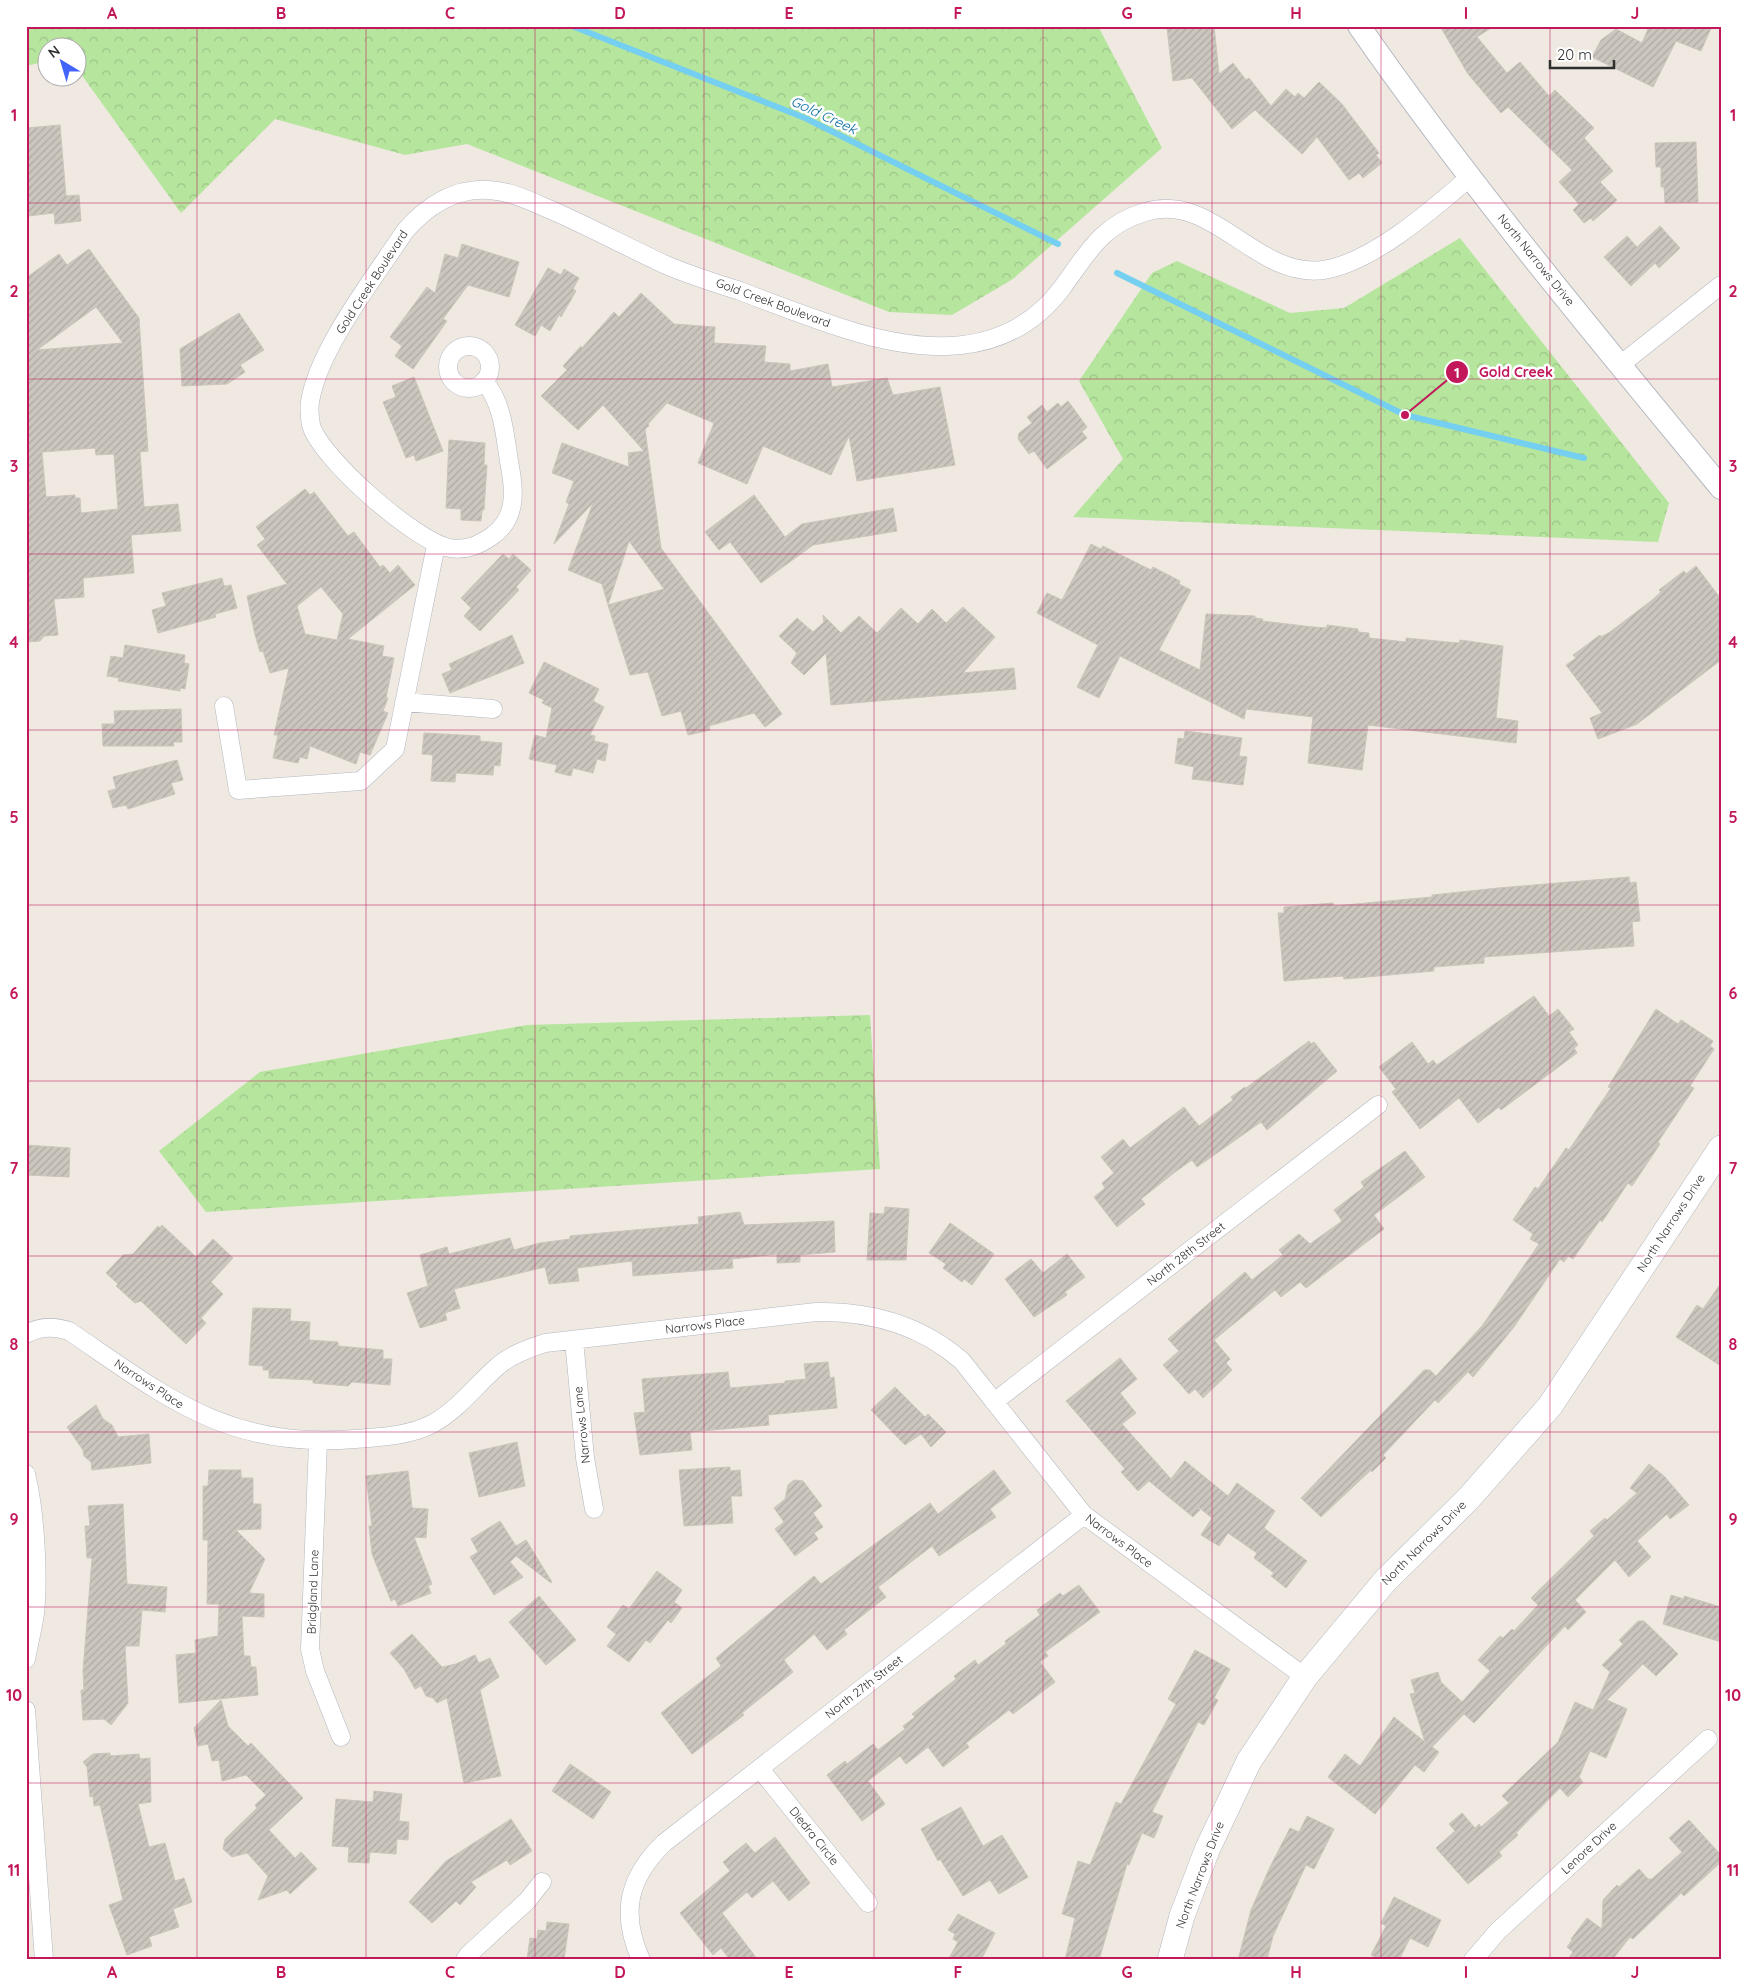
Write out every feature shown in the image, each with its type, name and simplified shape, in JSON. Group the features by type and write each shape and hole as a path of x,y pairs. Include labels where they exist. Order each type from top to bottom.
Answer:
{"main road":[{"name":"North Narrows Drive","path":"1170,1960 1182,1916 1207,1850 1250,1761 1305,1677 1385,1581 1469,1498 1550,1406 1721,1148"}],"street":[{"name":"North Narrows Drive","path":"1359,26 1412,102 1470,177 1721,488"},
{"name":"Gold Creek Boulevard","path":"484,382 495,398 501,418 513,482 511,510 506,523 496,533 473,546 461,550 436,545 393,516 333,458 320,442 311,425 310,403 327,350 405,231 418,216 444,198 475,190 501,191 517,195 669,266 844,329 920,346 949,346 1002,337 1024,325 1049,304 1105,231 1122,221 1146,211 1164,209 1202,217 1282,264 1314,271 1326,270 1351,263 1377,247 1439,203 1470,177"},
{"path":"1620,365 1721,285"},
{"path":"224,706 238,790 361,782 395,749 436,545"},
{"path":"404,702 493,709"},
{"name":"North 28th Street","path":"994,1402 1378,1105"},
{"name":"Narrows Place","path":"26,1334 40,1328 51,1327 69,1331 173,1401 199,1414 247,1431 281,1439 318,1442 384,1437 414,1431 433,1423 472,1393 499,1365 532,1347 545,1343 816,1312 840,1312 905,1325 943,1344 962,1361 1084,1516 1305,1677"},
{"name":"Narrows Lane","path":"574,1340 585,1458 594,1509"},
{"name":"Bridgland Lane","path":"318,1442 310,1649 315,1671 341,1737"},
{"path":"26,1474 32,1505 36,1582 35,1612 26,1659"},
{"name":"North 27th Street","path":"641,1960 631,1932 629,1911 631,1893 646,1860 664,1843 1084,1516"},
{"path":"26,1710 44,1960"},
{"name":"Lenore Drive","path":"1473,1960 1498,1931 1708,1739"},
{"name":"Diedra Circle","path":"760,1768 868,1903"},
{"path":"465,1960 468,1955 527,1901 542,1882"}],"green space":[{"path":"26,26 1098,26 1162,148 1013,279 952,315 889,312 467,144 405,155 275,119 181,213 88,84 88,38 38,38 38,63 26,66"},
{"path":"1460,238 1669,503 1658,542 1073,517 1123,459 1079,381 1152,273 1177,261 1290,313 1344,308"},
{"path":"870,1015 880,1169 206,1212 159,1151 260,1072 527,1025"}],"building":[{"path":"1214,26 1219,74 1233,63 1246,80 1249,78 1271,106 1286,89 1295,97 1298,93 1304,98 1319,82 1342,104 1379,153 1376,155 1382,163 1363,178 1359,173 1349,180 1317,137 1302,154 1255,110 1232,129 1192,78 1173,81 1167,28"},
{"path":"1440,26 1494,26 1477,37 1507,73 1520,62 1549,96 1555,90 1594,128 1584,138 1613,171 1600,182 1617,200 1593,221 1591,218 1584,223 1573,210 1579,204 1559,182 1572,170 1508,107 1501,113 1468,74"},
{"path":"1642,26 1712,26 1701,51 1676,41 1653,87 1592,57 1601,40 1616,29 1642,43 1648,29"},
{"path":"60,125 66,196 79,195 81,221 55,224 54,213 28,216 26,128"},
{"path":"1696,142 1698,202 1665,203 1664,187 1661,187 1661,167 1656,167 1655,143"},
{"path":"1660,226 1680,248 1659,268 1655,263 1631,286 1604,257 1627,236 1637,247"},
{"path":"462,244 519,262 509,297 468,285 443,319 447,321 413,369 395,356 402,346 390,337 427,287 435,293 445,254 458,258"},
{"path":"89,249 139,318 148,451 140,452 144,507 178,504 181,531 131,535 134,573 83,578 84,597 54,599 58,635 44,636 40,641 26,642 26,278 59,254 67,265","holes":["96,307 123,343 37,350","95,448 96,455 114,454 118,509 81,513 80,498 75,498 75,495 46,497 42,452"]},
{"path":"548,268 561,275 564,269 579,278 573,289 576,291 561,317 559,315 550,331 541,325 535,336 515,325"},
{"path":"641,293 674,324 715,327 714,343 766,346 764,362 790,364 790,371 828,364 832,387 887,378 893,395 940,387 955,465 857,481 849,436 831,475 763,446 747,484 698,463 714,423 667,403 645,429 661,548 782,714 765,727 754,713 709,726 710,730 688,735 681,711 662,716 648,672 630,675 608,605 602,584 568,570 593,503 554,544 569,504 566,502 574,481 552,473 562,443 629,467 628,453 644,451 603,405 578,430 541,396 567,370 563,366 614,312 619,317","holes":["629,541 664,589 608,605"]},
{"path":"239,313 264,350 240,365 245,372 227,384 182,386 180,349"},
{"path":"414,377 443,451 416,461 414,455 406,458 383,402 396,397 392,386"},
{"path":"1068,401 1087,427 1082,432 1087,438 1047,469 1034,451 1029,454 1018,439 1019,433 1032,423 1027,417 1042,405 1047,412 1058,403 1061,407"},
{"path":"449,440 485,443 484,465 487,465 484,510 482,510 481,521 461,520 461,509 446,508"},
{"path":"305,489 310,495 314,492 348,536 354,532 380,567 383,565 390,573 398,565 415,585 348,639 384,646 382,656 394,658 386,698 388,698 383,711 388,713 370,755 360,752 356,764 310,746 307,759 300,757 298,763 273,758 278,735 274,735 289,668 270,673 263,651 260,652 247,596 287,584 257,545 265,539 256,527","holes":["321,587 343,614 337,640 305,634 297,606"]},
{"path":"754,495 785,537 802,524 893,508 897,531 813,545 761,583 730,542 719,550 705,532"},
{"path":"1091,544 1101,549 1103,546 1151,570 1153,567 1180,581 1179,584 1191,590 1159,650 1200,670 1206,614 1255,616 1255,618 1263,619 1262,621 1313,627 1327,628 1327,625 1358,629 1358,632 1369,633 1369,638 1406,642 1406,638 1459,643 1460,640 1503,646 1496,718 1518,721 1516,743 1368,725 1362,770 1308,763 1313,717 1246,709 1244,719 1120,656 1099,698 1077,687 1098,645 1037,613 1047,593 1062,600"},
{"path":"503,554 509,559 513,554 531,570 516,587 519,590 480,631 464,616 471,608 461,598"},
{"path":"1696,566 1721,599 1721,660 1637,724 1598,739 1590,718 1602,713 1566,665 1576,658 1573,655 1600,635 1601,637 1610,632 1651,601 1661,592 1659,590 1684,571 1686,574"},
{"path":"222,578 224,586 231,585 237,608 215,614 216,617 158,633 152,610 166,606 162,593"},
{"path":"963,607 995,637 963,673 1014,668 1016,689 831,705 826,653 804,675 791,663 797,653 779,636 797,618 813,632 824,622 823,615 841,633 859,616 877,633 901,608 918,624 932,609 946,623"},
{"path":"512,635 524,663 450,693 442,674 452,670 449,664"},
{"path":"125,645 185,655 184,663 189,664 185,689 180,688 180,691 118,681 119,678 107,676 111,656 123,658"},
{"path":"544,662 599,689 593,701 604,707 590,735 595,736 594,741 608,744 605,761 597,759 593,773 573,768 571,776 555,772 557,765 529,759 535,735 546,738 552,708 542,703 544,700 529,693"},
{"path":"181,709 182,742 173,742 174,746 103,746 102,724 115,724 114,711"},
{"path":"1185,731 1242,738 1239,756 1247,757 1243,785 1192,779 1194,767 1175,763 1178,738 1184,739"},
{"path":"424,733 480,736 480,741 502,743 500,766 494,765 493,775 456,773 455,782 431,781 433,755 422,754"},
{"path":"177,760 183,780 171,783 175,794 128,809 126,805 113,808 108,791 116,789 113,777"},
{"path":"1629,877 1630,883 1636,882 1640,921 1632,922 1634,946 1484,957 1484,963 1434,967 1434,971 1344,979 1343,976 1284,981 1278,913 1284,913 1284,907 1333,903 1334,906 1432,897 1432,895 1498,888"},
{"path":"1534,996 1549,1016 1558,1009 1574,1029 1569,1032 1578,1045 1574,1048 1577,1053 1501,1110 1499,1107 1478,1123 1459,1098 1420,1129 1392,1092 1396,1089 1379,1067 1412,1042 1428,1064 1433,1060 1437,1065"},
{"path":"1656,1009 1678,1024 1681,1020 1713,1041 1710,1046 1714,1049 1690,1086 1694,1088 1658,1142 1660,1144 1632,1186 1628,1183 1602,1222 1600,1220 1573,1259 1568,1256 1564,1262 1560,1259 1514,1327 1473,1377 1468,1372 1438,1403 1435,1400 1383,1455 1386,1458 1321,1517 1301,1498 1424,1370 1430,1370 1436,1376 1482,1326 1539,1244 1530,1239 1533,1234 1513,1220 1535,1187 1538,1189 1566,1148 1569,1150 1611,1088 1608,1087"},
{"path":"1309,1041 1311,1044 1314,1042 1337,1071 1267,1130 1261,1122 1197,1167 1192,1160 1175,1172 1141,1199 1145,1204 1117,1227 1094,1197 1105,1188 1102,1183 1114,1173 1101,1157 1123,1139 1130,1148 1184,1107 1199,1126 1233,1100 1231,1097"},
{"path":"26,1145 70,1148 69,1177 26,1175"},
{"path":"1405,1151 1425,1177 1374,1215 1384,1229 1306,1288 1300,1282 1281,1297 1275,1290 1214,1340 1230,1359 1226,1363 1232,1370 1203,1398 1195,1389 1189,1394 1163,1365 1179,1351 1168,1339 1245,1272 1252,1280 1283,1255 1279,1250 1299,1234 1310,1244 1342,1221 1334,1210 1364,1187 1361,1182"},
{"path":"885,1207 909,1209 906,1260 867,1260 870,1213 884,1214"},
{"path":"740,1212 744,1225 834,1221 835,1252 800,1255 800,1262 777,1263 777,1254 732,1259 733,1268 633,1276 632,1261 577,1268 579,1281 549,1284 545,1267 454,1289 460,1308 445,1313 447,1320 420,1328 407,1293 428,1286 420,1255 447,1247 449,1254 510,1238 514,1250 540,1243 570,1239 570,1236 699,1224 698,1217"},
{"path":"950,1223 994,1254 972,1285 964,1279 962,1282 943,1268 946,1264 929,1253"},
{"path":"162,1225 196,1257 213,1239 233,1258 211,1282 223,1294 201,1318 206,1323 186,1344 141,1301 135,1303 116,1286 118,1284 106,1273 123,1255 133,1254 158,1226 160,1228"},
{"path":"1067,1254 1085,1277 1065,1292 1067,1295 1034,1317 1005,1279 1031,1259 1043,1273"},
{"path":"1721,1283 1721,1366 1676,1337 1697,1305 1703,1309"},
{"path":"253,1308 291,1309 290,1321 310,1322 309,1340 338,1342 338,1346 383,1350 383,1359 392,1359 390,1385 352,1382 348,1386 313,1383 313,1380 269,1378 269,1370 263,1370 263,1366 249,1365"},
{"path":"1120,1358 1137,1379 1120,1393 1136,1413 1122,1424 1171,1479 1185,1461 1228,1496 1237,1483 1275,1511 1264,1528 1307,1561 1286,1588 1271,1576 1274,1573 1254,1558 1257,1553 1228,1533 1219,1546 1201,1535 1212,1518 1197,1506 1200,1510 1193,1517 1149,1481 1138,1491 1121,1472 1125,1469 1066,1401"},
{"path":"828,1362 830,1378 834,1377 837,1408 768,1415 769,1425 690,1432 692,1450 640,1455 634,1413 645,1412 642,1379 728,1372 730,1388 785,1383 785,1381 806,1379 804,1364"},
{"path":"895,1387 925,1417 928,1414 946,1432 931,1447 921,1434 905,1445 871,1410"},
{"path":"96,1405 103,1419 112,1425 118,1437 149,1434 151,1463 92,1470 91,1462 84,1456 83,1450 67,1427"},
{"path":"517,1442 525,1486 479,1497 469,1453"},
{"path":"1649,1464 1664,1476 1689,1505 1670,1519 1667,1514 1637,1541 1651,1557 1629,1577 1615,1560 1575,1600 1586,1612 1568,1630 1565,1626 1474,1723 1464,1714 1432,1747 1439,1752 1424,1772 1415,1765 1375,1814 1328,1777 1345,1754 1360,1766 1394,1717 1425,1742 1410,1694 1415,1693 1411,1680 1438,1672 1441,1682 1462,1702 1490,1671 1478,1660 1500,1636 1503,1638 1512,1629 1514,1631 1538,1605 1531,1598 1594,1536 1590,1531 1605,1518 1607,1520 1637,1493 1630,1488"},
{"path":"730,1467 730,1471 740,1470 742,1496 731,1496 733,1523 684,1526 679,1470"},
{"path":"209,1470 241,1470 241,1478 253,1478 253,1504 261,1504 261,1529 236,1530 265,1559 249,1593 264,1594 264,1617 242,1616 244,1656 250,1656 251,1667 256,1667 258,1695 179,1703 176,1655 196,1653 195,1640 218,1636 219,1604 207,1604 208,1540 203,1540 203,1486 208,1486"},
{"path":"994,1470 1011,1493 990,1509 996,1517 939,1556 932,1546 878,1587 886,1597 844,1630 847,1634 827,1650 814,1634 784,1660 793,1672 742,1713 744,1715 692,1754 661,1713 721,1666 716,1658 814,1576 821,1584 930,1503 938,1514"},
{"path":"408,1471 412,1508 428,1509 426,1538 414,1537 432,1584 428,1586 431,1593 398,1606 395,1599 391,1601 372,1554 369,1526 372,1526 366,1476"},
{"path":"794,1480 803,1481 822,1506 813,1513 823,1527 814,1533 818,1539 795,1556 775,1529 784,1522 774,1508 785,1499 788,1485"},
{"path":"123,1504 127,1584 167,1587 165,1612 142,1610 139,1646 125,1646 128,1703 111,1725 104,1719 83,1720 81,1690 84,1690 83,1671 92,1558 87,1558 85,1526 90,1526 88,1506"},
{"path":"500,1521 516,1546 526,1540 551,1583 516,1556 510,1562 523,1577 494,1595 470,1557 478,1552 471,1539"},
{"path":"657,1571 682,1590 674,1602 682,1608 671,1623 668,1620 650,1643 646,1640 629,1662 607,1646 616,1634 607,1627 623,1605 629,1609"},
{"path":"1079,1585 1100,1612 1045,1652 1048,1656 1040,1662 1055,1682 1013,1714 1009,1710 966,1743 969,1747 943,1767 928,1747 906,1764 900,1756 868,1781 885,1804 862,1821 827,1775 845,1761 847,1764 873,1744 878,1750 905,1729 903,1726 915,1717 912,1714 956,1679 954,1676 975,1660 978,1665 1006,1644 1005,1641 1040,1615 1037,1610 1060,1593 1063,1596"},
{"path":"1671,1595 1684,1599 1684,1596 1721,1607 1721,1642 1663,1624"},
{"path":"539,1596 576,1640 546,1665 509,1622"},
{"path":"1638,1621 1644,1621 1678,1654 1656,1676 1643,1664 1607,1700 1627,1709 1606,1758 1590,1751 1579,1777 1583,1782 1568,1797 1560,1788 1516,1833 1518,1835 1499,1852 1502,1856 1468,1884 1436,1848 1455,1831 1449,1824 1462,1813 1475,1828 1479,1824 1481,1827 1509,1803 1502,1796 1558,1742 1575,1702 1593,1710 1610,1672 1602,1665 1623,1644 1619,1640"},
{"path":"412,1634 442,1667 456,1664 475,1655 479,1663 490,1658 499,1677 480,1690 501,1776 464,1783 447,1698 437,1703 433,1698 426,1696 421,1686 415,1689 404,1669 390,1653"},
{"path":"1195,1650 1230,1669 1214,1698 1218,1700 1204,1725 1198,1722 1152,1812 1163,1816 1154,1838 1142,1833 1129,1865 1127,1864 1099,1960 1065,1960 1075,1918 1062,1914 1078,1861 1090,1865 1116,1802 1121,1804 1176,1704 1168,1699"},
{"path":"221,1700 228,1726 248,1746 251,1743 303,1798 269,1830 295,1858 301,1852 317,1869 290,1894 287,1890 258,1900 268,1876 247,1853 232,1857 223,1849 225,1839 257,1808 255,1805 266,1795 246,1775 222,1781 219,1760 212,1761 208,1744 198,1746 194,1728"},
{"path":"110,1753 110,1756 139,1754 140,1759 150,1758 151,1802 138,1804 149,1847 165,1843 175,1881 184,1878 192,1902 173,1909 179,1927 149,1937 152,1946 127,1955 109,1905 123,1900 100,1805 94,1806 93,1796 90,1797 87,1767 83,1762 93,1754"},
{"path":"570,1764 611,1792 593,1819 552,1791"},
{"path":"374,1791 402,1794 399,1821 409,1822 408,1840 397,1839 396,1854 370,1852 369,1863 348,1862 349,1847 332,1846 336,1799 373,1802"},
{"path":"961,1807 983,1846 1002,1835 1028,1877 999,1894 990,1880 963,1896 940,1859 938,1861 921,1829"},
{"path":"1307,1816 1334,1829 1314,1869 1306,1865 1273,1936 1267,1960 1238,1960 1251,1910 1270,1867 1290,1828 1299,1832"},
{"path":"511,1819 532,1851 510,1865 507,1860 471,1882 476,1887 460,1905 456,1901 432,1923 409,1902 446,1861"},
{"path":"1689,1820 1721,1855 1721,1862 1684,1896 1681,1893 1633,1939 1630,1937 1612,1960 1567,1960 1573,1952 1567,1947 1587,1918 1602,1929 1603,1900 1617,1885 1619,1887 1639,1869 1648,1879 1652,1879 1682,1852 1669,1838"},
{"path":"775,1837 810,1883 789,1901 773,1881 752,1898 747,1892 722,1913 758,1960 730,1960 721,1948 713,1955 680,1913 730,1871 723,1862 746,1843 755,1853"},
{"path":"1394,1897 1441,1920 1428,1947 1410,1938 1399,1960 1381,1960 1371,1955 1386,1926 1381,1923"},
{"path":"958,1914 995,1933 981,1960 948,1960 958,1942 953,1939 955,1934 948,1930"},
{"path":"547,1922 569,1924 564,1960 527,1960 530,1938 537,1939 538,1930 546,1931"}],"waterway":[{"name":"Gold Creek","path":"572,26 805,118 1058,244"},
{"name":"Gold Creek","path":"1117,273 1405,415 1584,458"}],"place":[{"name":"Gold Creek","path":"1405,415"}]}
